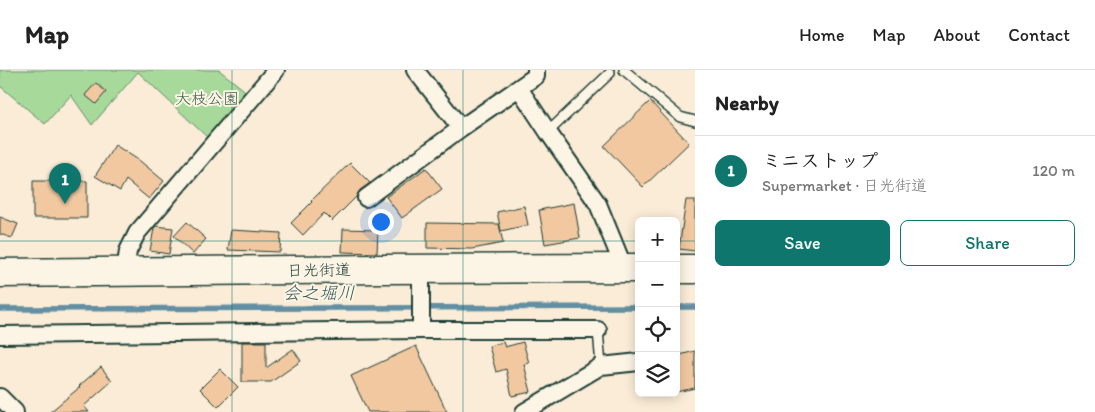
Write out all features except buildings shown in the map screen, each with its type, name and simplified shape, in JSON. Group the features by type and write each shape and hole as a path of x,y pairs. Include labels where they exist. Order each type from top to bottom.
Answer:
{"highway":[{"name":"日光街道","path":"0,273 28,270 83,269 125,272 421,280 632,268"},
{"path":"680,269 695,269"}],"street":[{"path":"125,272 131,236 137,234 220,130 276,70"},
{"path":"415,70 461,128"},
{"path":"366,198 536,76 536,70"},
{"path":"519,88 598,204 632,268"},
{"path":"421,280 421,327"},
{"path":"0,335 421,327 598,330"},
{"path":"524,412 601,366 635,362"},
{"path":"0,397 15,412"}],"lane":[{"path":"624,70 680,117 695,120"},
{"path":"548,132 610,73"},
{"path":"598,330 601,366"}],"green space":[{"name":"大枝公園","path":"0,70 219,70 248,93 209,139 138,72 92,125 71,95 45,124 0,86"}],"waterway":[{"name":"会之堀川","path":"0,309 635,307"},
{"name":"会之堀川","path":"680,307 695,307"}],"place":[{"name":"ミニストップ","path":"65,204"}]}
